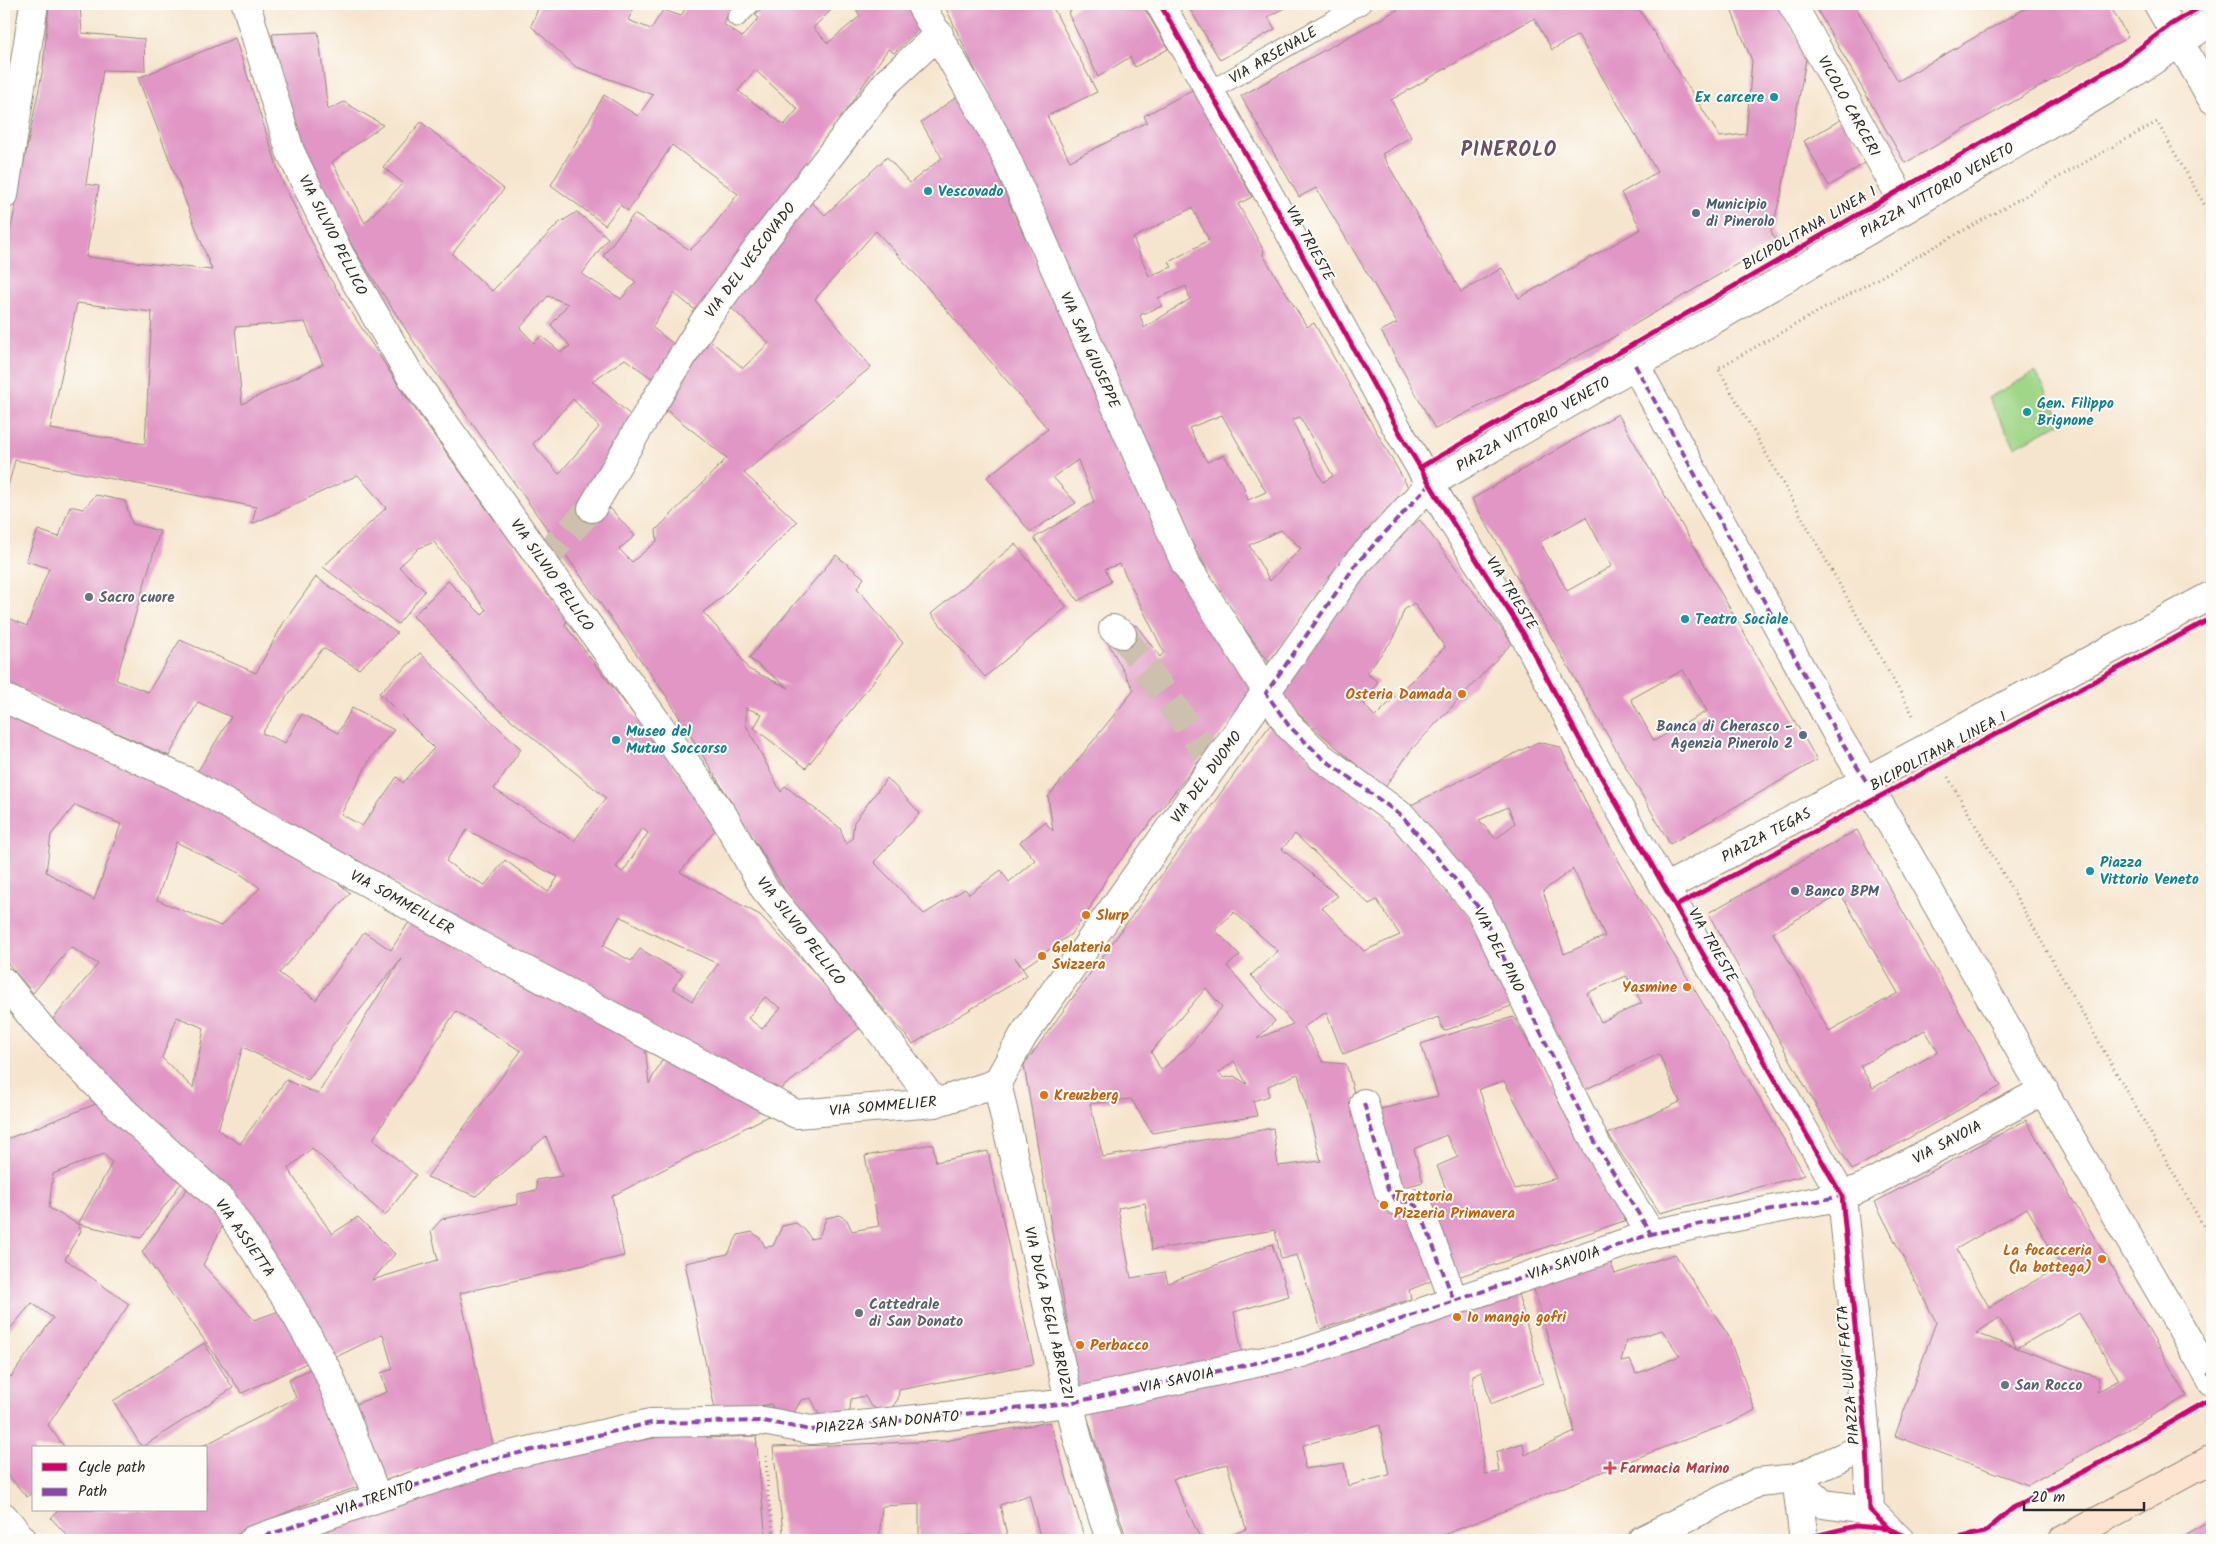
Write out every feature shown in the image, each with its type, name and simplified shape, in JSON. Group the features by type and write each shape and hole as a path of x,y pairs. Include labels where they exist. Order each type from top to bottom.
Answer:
{"main road":[{"path":"2064,1540 2212,1459"}],"street":[{"path":"4,195 34,4"},
{"name":"VIA SILVIO PELLICO","path":"246,4 290,151 340,255 410,375 723,815 764,888 875,1024 935,1103"},
{"name":"VIA SAN GIUSEPPE","path":"920,4 939,34 1000,144 1185,564 1266,693"},
{"name":"VIA TRIESTE","path":"1160,4 1273,202 1401,435 1523,633 1579,738 1842,1196"},
{"name":"VICOLO CARCERI","path":"1792,4 1907,208"},
{"path":"2158,4 2212,99"},
{"name":"PIAZZA VITTORIO VENETO","path":"1431,483 1907,208 2128,77 2212,21"},
{"name":"VIA DEL VESCOVADO","path":"592,508 650,409 716,305 887,82 939,34"},
{"path":"1635,366 1838,736 1866,781 2212,1381"},
{"name":"VIA DEL DUOMO","path":"997,1083 1023,1036 1210,757 1266,693 1357,563 1431,483"},
{"path":"1866,781 2212,594"},
{"name":"VIA DEL PINO","path":"1266,693 1289,726 1321,758 1403,817 1479,908 1597,1146 1650,1234"},
{"name":"VIA SOMMEILLER","path":"4,698 186,781 488,950 796,1114"},
{"name":"PIAZZA TEGAS","path":"1665,888 1866,781"},
{"name":"VIA ASSIETTA","path":"4,982 41,1028 115,1103 223,1202 288,1301 328,1372 377,1497"},
{"name":"VIA SOMMELIER","path":"796,1114 935,1103 997,1083"},
{"name":"VIA DUCA DEGLI ABRUZZI","path":"997,1083 1078,1440 1110,1540"},
{"name":"VIA SAVOIA","path":"1070,1404 1302,1353 1650,1234 1842,1196 1864,1187 2044,1090"},
{"path":"1364,1103 1388,1190 1397,1201 1410,1202 1418,1208 1454,1301"},
{"name":"PIAZZA LUIGI FACTA","path":"1842,1196 1867,1446 1870,1510"},
{"name":"PIAZZA SAN DONATO","path":"497,1458 651,1423 763,1421 811,1430 1070,1404"},
{"name":"PIAZZA LUIGI FACTA","path":"1642,1540 1758,1482 1796,1478 1867,1446"},
{"name":"VIA TRENTO","path":"253,1540 497,1458"},
{"path":"1796,1478 1823,1504 1870,1510 1900,1540"},
{"path":"1796,1478 1804,1540"},
{"path":"4,1517 23,1540"}],"lane":[{"path":"737,17 750,4"},
{"name":"VIA ARSENALE","path":"1210,91 1361,4"}],"path":[{"path":"2212,218 2157,122 1718,368 2212,1241"},
{"path":"763,1421 768,1495 775,1540"}],"green space":[{"path":"2035,372 2063,421 2015,447 1988,398"}],"building":[{"path":"49,4 80,4 82,33 144,39 145,71 103,70 86,184 99,186 86,257 212,270 138,78 235,38 282,181 329,277 404,394 567,620 565,625 684,780 716,829 680,872 760,915 864,1025 774,1094 196,774 231,717 198,702 169,756 4,683 4,616 27,626 49,568 26,561 38,530 59,537 70,506 83,509 96,495 125,501 132,524 160,531 116,680 148,692 180,640 256,673 284,622 316,577 397,633 359,669 323,648 262,733 285,743 302,714 338,733 352,708 394,730 370,759 341,814 362,826 397,777 403,783 434,748 379,693 420,653 521,749 494,789 574,841 606,798 486,699 446,649 413,616 448,581 482,615 486,610 434,542 419,548 399,567 425,591 398,624 323,567 386,508 358,475 252,524 256,507 15,460 4,502 4,263 43,68","holes":["77,303 152,312 145,444 50,429","305,322 323,364 242,404 235,327","642,828 648,833 623,872 616,867","467,830 558,877 548,892 505,860 485,885 465,875 446,861","620,916 647,931 718,964 692,1001 673,988 683,974 640,949 631,961 603,946","765,997 781,1008 762,1029 748,1018"]},
{"path":"540,4 636,4 628,20 651,29 663,10 681,16 688,4 734,4 723,24 742,37 759,18 755,15 766,4 837,4 813,28 828,43 860,16 853,4 911,4 925,23 894,53 888,49 794,186 700,314 674,293 652,327 680,349 657,382 625,359 592,381 636,420 599,516 610,508 635,536 619,549 632,562 657,541 656,530 727,458 660,405 702,334 743,368 769,343 725,302 807,198 825,215 887,157 910,183 942,158 921,122 958,96 982,137 1018,223 1098,387 1254,695 1206,752 1106,879 1086,915 1070,935 1023,968 1015,958 1027,975 913,1044 791,900 667,697 414,342 352,246 293,131 272,34 318,32 328,110 344,102 383,125 332,162 365,223 403,183 383,167 421,122 504,189 452,254 492,291 559,223 577,212 608,238 582,274 621,299 636,282 603,256 634,214 690,250 707,234 738,194 672,145 628,211 620,205 605,225 551,185 604,95 638,116 653,95 576,67 531,26","holes":["755,70 798,109 784,125 738,91","876,231 927,287 1048,429 987,477 1030,532 1076,503 1053,477 1078,460 1094,502 1034,538 1078,601 1111,582 1105,569 1120,564 1164,652 1160,657 1136,625 1108,643 1134,690 1048,797 1053,831 1045,822 1020,842 1035,860 1009,882 1001,870 969,894 965,889 924,914 874,862 920,813 887,778 854,822 852,839 846,844 840,828 785,786 781,792 746,725 746,708 762,714 754,728 806,768 903,643 857,588 864,578 836,555 749,658 789,688 748,669 735,648 703,612 720,599 797,522 744,473 871,367 815,299","548,296 568,304 551,325 570,346 561,352 541,336 534,343 520,328","573,399 599,427 559,474 533,444"]},
{"path":"944,4 1051,4 1097,92 1047,116 1070,161 1147,122 1144,116 1194,89 1252,197 1238,204 1264,251 1263,255 1307,327 1314,323 1408,487 1341,564 1269,662 1229,608 1174,511 1027,180","holes":["1192,208 1209,240 1169,262 1172,267 1149,276 1133,238","1186,286 1190,299 1144,328 1140,315 1162,306 1158,298","1222,415 1266,492 1248,500 1243,485 1224,455 1207,462 1189,428","1300,417 1333,476 1323,482 1292,420","1281,530 1301,548 1270,581 1249,545"]},
{"path":"1081,4 1142,4 1168,49 1135,67 1130,57 1098,77 1068,13"},
{"path":"1187,4 1291,4 1268,17 1275,29 1220,60"},
{"name":"Municipio di Pinerolo","path":"1408,4 1639,4 1637,6 1720,137 1746,134 1752,61 1730,7 1722,4 1778,4 1807,54 1781,195 1771,231 1776,241 1605,342 1435,429 1381,331 1397,323 1316,188 1299,197 1241,96","holes":["1534,18 1552,50 1578,35 1657,172 1621,193 1641,229 1519,298 1502,268 1461,292 1382,154 1411,137 1391,100"]},
{"path":"1814,4 1854,4 1898,81 2028,7 2026,4 2109,4 2128,37 1905,163"},
{"path":"1842,119 1868,161 1829,186 1804,141"},
{"path":"1618,414 1817,760 1670,844 1472,499","holes":["1586,517 1612,566 1567,591 1540,542","1683,670 1707,711 1654,741 1631,699"]},
{"path":"1420,520 1512,643 1411,750 1384,789 1278,696 1367,570 1394,538","holes":["1414,603 1445,647 1375,717 1363,703 1378,682 1366,673 1394,638 1404,610"]},
{"path":"1015,544 1067,607 985,677 931,614"},
{"path":"4,710 174,786 327,873 350,893 279,973 316,1000 364,932 391,950 411,919 645,1044 649,1084 665,1055 770,1115 612,1196 624,1256 460,1293 493,1445 383,1481 353,1405 387,1392 381,1373 393,1369 383,1334 332,1359 242,1205 176,1140 97,1070 53,1019 98,964 71,947 33,993 4,959","holes":["75,805 121,824 94,900 46,872 51,835","176,842 239,873 260,888 221,926 157,900","401,959 318,1094 286,1080 240,1144 218,1130 243,1047 308,1080 347,1026","456,1011 521,1051 427,1177 476,1196 546,1136 562,1176 536,1180 537,1190 518,1194 518,1204 442,1219 431,1231 438,1260 372,1280 395,1254 358,1217 332,1234 288,1169 312,1148 385,1216 416,1175 373,1139","177,1017 204,1028 193,1088 162,1058"]},
{"path":"1270,725 1398,829 1487,939 1514,1005 1444,1031 1438,1017 1343,1054 1326,1012 1304,1027 1323,1062 1346,1064 1381,1189 1416,1217 1439,1278 1409,1290 1411,1299 1321,1329 1297,1255 1281,1259 1275,1230 1152,1250 1145,1203 1118,1208 1131,1278 1165,1272 1168,1283 1272,1244 1289,1296 1234,1312 1242,1352 1079,1392 1024,1065","holes":["1295,834 1369,904 1377,900 1400,935 1364,951 1322,908 1338,896 1282,849","1234,912 1278,951 1251,975 1293,1024 1257,1039 1275,1021 1227,966 1240,955 1215,930","1206,988 1222,1007 1187,1048 1161,1070 1151,1052","1234,1061 1247,1084 1234,1076 1224,1078 1219,1073","1298,1074 1321,1161 1278,1166 1273,1128 1103,1157 1090,1104 1131,1099 1152,1133 1257,1116 1253,1101 1269,1096 1268,1086"]},
{"path":"1538,742 1560,747 1587,805 1634,888 1805,1175 1660,1213 1608,1134 1680,1102 1659,1054 1578,1093 1434,838 1411,805","holes":["1508,807 1515,823 1496,839 1479,820","1573,869 1605,936 1564,954 1543,891","1626,976 1642,1003 1601,1022 1587,993"]},
{"path":"1857,830 2001,1086 1852,1170 1708,913","holes":["1841,894 1898,993 1829,1031 1773,933","1925,1030 1938,1052 1873,1088 1860,1066"]},
{"path":"1514,1017 1627,1220 1452,1279 1423,1200 1448,1194 1437,1166 1458,1157 1446,1135 1414,1149 1423,1182 1394,1190 1376,1110 1438,1096 1421,1044 1460,1031","holes":["1504,1081 1557,1178 1515,1189 1506,1170 1479,1089"]},
{"path":"101,1102 185,1178 141,1238 78,1224 81,1231 65,1259 129,1304 48,1425 64,1446 32,1446 32,1493 27,1497 4,1471 4,1370 11,1377 53,1318 32,1303 4,1336 4,1137 7,1139","holes":["104,1154 112,1163 78,1224 49,1208 53,1174"]},
{"path":"2026,1120 2187,1396 2028,1485 1895,1436 1936,1322 1875,1202","holes":["2027,1208 2061,1266 1989,1307 1956,1249","2079,1313 2119,1380 2097,1392 2099,1378 2017,1348","1999,1318 2017,1348 1976,1333"]},
{"name":"Cattedrale di San Donato","path":"933,1144 936,1162 988,1151 1034,1364 899,1390 898,1399 891,1409 880,1411 870,1405 865,1396 851,1399 850,1410 843,1418 820,1416 811,1398 801,1400 794,1413 774,1410 771,1404 716,1414 685,1263 728,1254 738,1235 752,1232 761,1239 765,1247 773,1246 782,1226 796,1223 805,1230 811,1239 819,1237 826,1218 839,1215 847,1220 852,1231 879,1226 865,1156"},
{"path":"191,1183 225,1221 203,1265 254,1320 285,1309 309,1362 242,1393 142,1252"},
{"path":"1675,1254 1728,1335 1755,1410 1733,1422 1657,1450 1431,1540 1310,1540 1309,1535 1295,1540 1220,1540 1246,1529 1227,1464 1173,1479 1201,1540 1127,1540 1085,1410 1517,1290 1543,1383 1491,1404 1482,1372 1473,1375 1473,1393 1485,1474 1499,1472 1496,1452 1523,1443 1525,1455 1575,1432 1533,1286 1611,1263 1615,1274","holes":["1662,1330 1680,1356 1636,1374 1630,1360 1621,1362 1626,1341","1380,1425 1389,1475 1348,1486 1344,1463 1305,1469 1303,1445"]},
{"path":"204,1343 233,1388 144,1446 141,1446 113,1401"},
{"path":"314,1367 361,1486 301,1506 224,1540 71,1540 51,1518 56,1512 208,1512 208,1446 203,1446 296,1398 289,1380"},
{"path":"1050,1422 1085,1540 1041,1540 1029,1495 1000,1505 1008,1540 974,1540 973,1535 943,1537 943,1540 919,1540 919,1504 882,1506 879,1540 784,1540 773,1447 944,1441"},
{"path":"706,1429 707,1438 756,1436 766,1540 294,1540 498,1469 568,1453"},
{"path":"2212,1520 2212,1540 2177,1540"}],"tunnel":[{"path":"544,563 557,544 592,508"},
{"path":"1122,634 1206,752"}],"marked path":[{"path":"1635,365 1838,736 1866,781"},
{"path":"1431,483 1357,563 1266,693 1289,726 1321,757 1403,817 1479,908 1597,1146 1651,1234"},
{"path":"1364,1103 1388,1190 1397,1201 1410,1202 1419,1208 1454,1301"},
{"path":"253,1540 497,1458 651,1423 763,1421 811,1430 1070,1403 1302,1353 1651,1234 1842,1196"},
{"path":"2208,1375 2212,1372"}],"cycle path":[{"path":"1160,4 1273,202 1401,435 1450,518 1523,633 1579,738 1842,1196 1867,1446 1870,1510 1900,1540"},
{"name":"BICIPOLITANA LINEA 1","path":"1421,467 2120,63 2170,25 2205,4"},
{"name":"BICIPOLITANA LINEA 1","path":"1676,906 2212,618"},
{"path":"1948,1540 1985,1532 2013,1508 2102,1462 2212,1398"},
{"path":"1798,1540 1856,1526 1889,1529 1915,1540"}],"place":[{"name":"Ex carcere","path":"1774,97"},
{"name":"Vescovado","path":"928,191"},
{"name":"Municipio di Pinerolo","path":"1696,213"},
{"name":"Gen. Filippo Brignone","path":"2027,412"},
{"name":"Sacro cuore","path":"89,597"},
{"name":"Teatro Sociale","path":"1685,619"},
{"name":"Osteria Damada","path":"1462,694"},
{"name":"Banca di Cherasco - Agenzia Pinerolo 2","path":"1803,735"},
{"name":"Museo del Mutuo Soccorso","path":"616,740"},
{"name":"Piazza Vittorio Veneto","path":"2090,871"},
{"name":"Banco BPM","path":"1795,891"},
{"name":"Slurp","path":"1086,915"},
{"name":"Gelateria Svizzera","path":"1042,956"},
{"name":"Yasmine","path":"1687,987"},
{"name":"Kreuzberg","path":"1044,1095"},
{"name":"Trattoria Pizzeria Primavera","path":"1384,1205"},
{"name":"La focacceria (la bottega)","path":"2102,1259"},
{"name":"Cattedrale di San Donato","path":"859,1313"},
{"name":"Io mangio gofri","path":"1457,1317"},
{"name":"Perbacco","path":"1080,1345"},
{"name":"San Rocco","path":"2005,1385"},
{"name":"Farmacia Marino","path":"1610,1468"}],"district":[{"name":"PINEROLO","path":"1509,149"}]}
